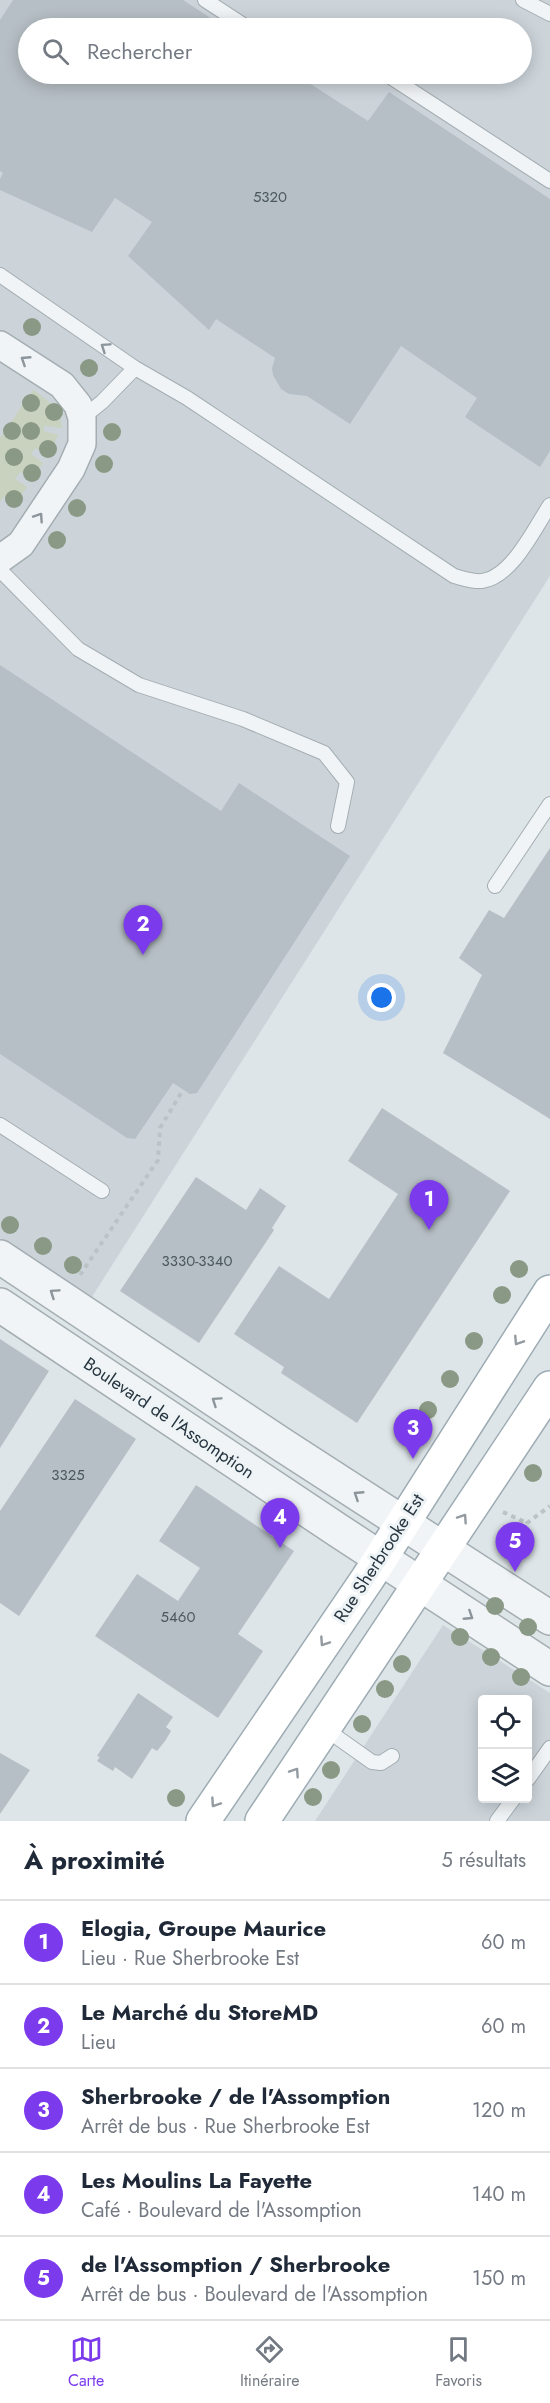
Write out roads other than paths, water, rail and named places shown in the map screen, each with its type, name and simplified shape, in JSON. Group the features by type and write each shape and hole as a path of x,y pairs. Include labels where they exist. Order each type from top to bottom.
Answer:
{"main road":[{"name":"Rue Sherbrooke Est","path":"203,1821 368,1578 550,1292"},
{"path":"262,1821 550,1388"}],"street":[{"path":"0,345 62,385 78,405 82,418 82,444 71,469 21,544 0,559"},
{"path":"0,1257 265,1434 550,1618"},
{"name":"Boulevard de l'Assomption","path":"0,1305 379,1558 550,1669"},
{"path":"244,1467 265,1434"}],"lane":[{"path":"205,0 233,18"},
{"path":"523,0 550,14"},
{"path":"401,84 550,181"},
{"path":"0,275 135,368 188,398 454,576 479,582 495,578 508,568 550,506"},
{"path":"82,418 102,402 135,368"},
{"path":"0,570 78,649 140,685 243,718 324,753 347,782 338,826"},
{"path":"495,886 550,804"},
{"path":"0,1125 102,1191"},
{"path":"324,1728 372,1762 381,1763 392,1756"},
{"path":"532,1773 550,1748"},
{"path":"497,1821 510,1803"}],"place":[{"name":"Le Marché du StoreMD","path":"143,955"},
{"name":"Elogia, Groupe Maurice","path":"429,1230"},
{"name":"Sherbrooke / de l'Assomption","path":"413,1459"},
{"name":"Les Moulins La Fayette","path":"280,1548"},
{"name":"de l'Assomption / Sherbrooke","path":"515,1572"}]}
